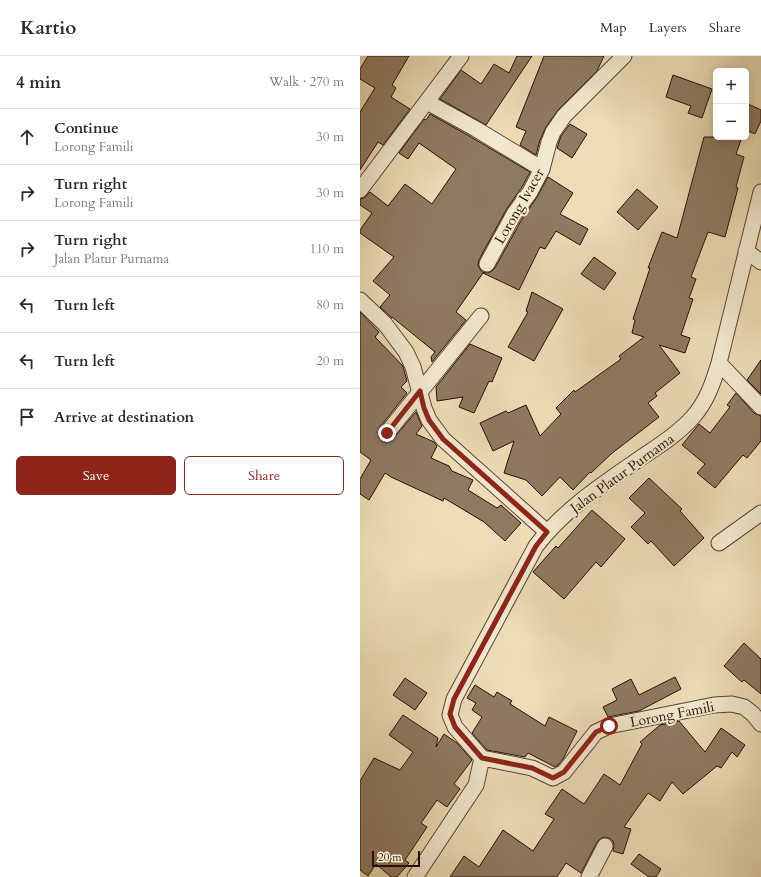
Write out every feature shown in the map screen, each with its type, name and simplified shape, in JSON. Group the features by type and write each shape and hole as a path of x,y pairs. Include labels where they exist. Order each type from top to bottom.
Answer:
{"street":[{"path":"360,190 462,56"},
{"name":"Lorong Ivacer","path":"487,264 514,214 530,192 542,169 553,132 564,116 624,56"},
{"path":"427,102 476,129 542,169"},
{"name":"Jalan Platur Purnama","path":"482,758 455,727 450,714 454,699 536,546 547,532 580,501 670,438 692,418 710,391 719,363 761,192"},
{"path":"746,251 761,262"},
{"path":"360,300 385,324 406,352 413,367 424,408 429,420 443,439 547,532"},
{"path":"387,433 481,316"},
{"path":"719,363 761,407"},
{"path":"719,544 761,513"},
{"name":"Lorong Famili","path":"482,758 532,768 553,778 564,772 596,732 609,726 714,705 732,704 744,707 761,724"},
{"path":"415,877 476,785 482,758"},
{"path":"589,877 605,846"}],"building":[{"path":"368,56 409,56 392,85 396,88 391,97 410,109 383,145 378,142 360,170 360,112 375,88 360,79 360,69"},
{"path":"517,56 532,56 486,125 440,99 461,70 481,84 494,64 509,73"},
{"path":"544,56 604,56 597,71 558,110 546,127 540,140 536,155 520,145 526,131 516,127"},
{"path":"673,75 712,89 702,118 688,113 691,106 666,97"},
{"path":"749,104 761,110 761,121 755,134 749,131"},
{"path":"430,114 530,172 522,187 506,210 479,260 478,265 482,272 488,273 495,268 522,219 548,177 573,193 560,214 588,229 580,245 556,231 545,249 540,247 519,290 483,273 456,312 466,320 432,362 431,357 435,352 380,307 390,295 373,281 394,257 360,233 360,230 372,213 360,205 360,199 364,198 370,192 388,206 405,184 432,204 456,169 419,143 408,159 399,153 424,119 426,120"},
{"path":"570,124 587,134 572,158 557,148 561,136"},
{"path":"704,137 713,137 713,140 741,140 736,154 744,157 736,187 738,188 725,237 708,232 691,277 696,279 689,298 693,299 681,335 690,338 685,353 659,345 680,373 655,393 657,396 648,403 659,417 611,454 591,473 590,472 573,490 560,477 542,496 526,480 504,473 514,441 493,451 480,423 506,411 508,413 526,405 540,436 561,414 556,408 574,390 575,392 621,359 619,356 644,337 632,333 635,320 633,319 650,268 648,268 662,232 677,238"},
{"path":"637,189 658,207 638,230 617,212"},
{"path":"594,257 616,273 604,290 581,274"},
{"path":"532,292 563,309 534,361 508,347 528,312 526,311"},
{"path":"360,312 379,332 375,337 403,366 407,381 401,387 407,393 380,427 378,432 379,437 385,442 391,441 416,412 422,426 416,434 434,442 437,446 431,458 449,466 452,471 473,480 468,490 497,508 501,505 521,523 505,541 484,522 444,498 443,501 385,473 369,500 360,494 360,479 371,460 360,452"},
{"path":"470,344 502,358 492,382 489,381 474,413 459,407 463,397 437,401 436,387"},
{"path":"761,360 761,394 747,380"},
{"path":"736,393 754,413 761,416 761,441 747,458 743,455 715,488 697,473 705,464 682,445 699,424 710,433 730,407 727,405"},
{"path":"649,478 682,509 680,511 704,538 674,566 651,541 648,544 631,527 645,513 629,498"},
{"path":"592,510 625,539 601,567 596,562 564,599 533,572 556,546 558,548"},
{"path":"744,643 761,659 761,694 744,680 742,682 724,666"},
{"path":"675,677 681,689 639,711 608,717 603,707 617,700 612,689 631,679 639,695"},
{"path":"405,678 427,693 415,710 393,695"},
{"path":"475,685 494,697 497,692 512,701 510,704 545,726 549,717 577,731 563,759 558,765 555,767 528,753 525,757 487,750 472,733 482,717 472,710 476,703 467,698"},
{"path":"403,715 438,738 436,747 444,734 457,743 472,760 454,784 460,789 447,807 437,800 421,823 427,827 405,860 409,863 397,877 391,877 376,864 368,876 360,870 360,781 374,758 400,770 413,752 389,735"},
{"path":"679,721 705,752 721,728 745,745 737,757 732,752 721,768 717,766 683,794 672,782 660,801 648,793 624,827 631,829 623,854 613,851 613,841 604,837 597,842 581,873 566,863 557,877 450,877 464,856 479,867 503,830 533,851 554,819 545,814 562,789 584,804 604,774 620,785 642,744 640,742 660,725"},
{"path":"639,854 661,869 656,877 649,877 631,864"}],"route":[{"path":"387,433 420,391 424,408 429,420 443,439 547,532 536,546 454,699 450,714 455,727 482,758 532,768 553,778 564,772 596,732 609,726"}]}
